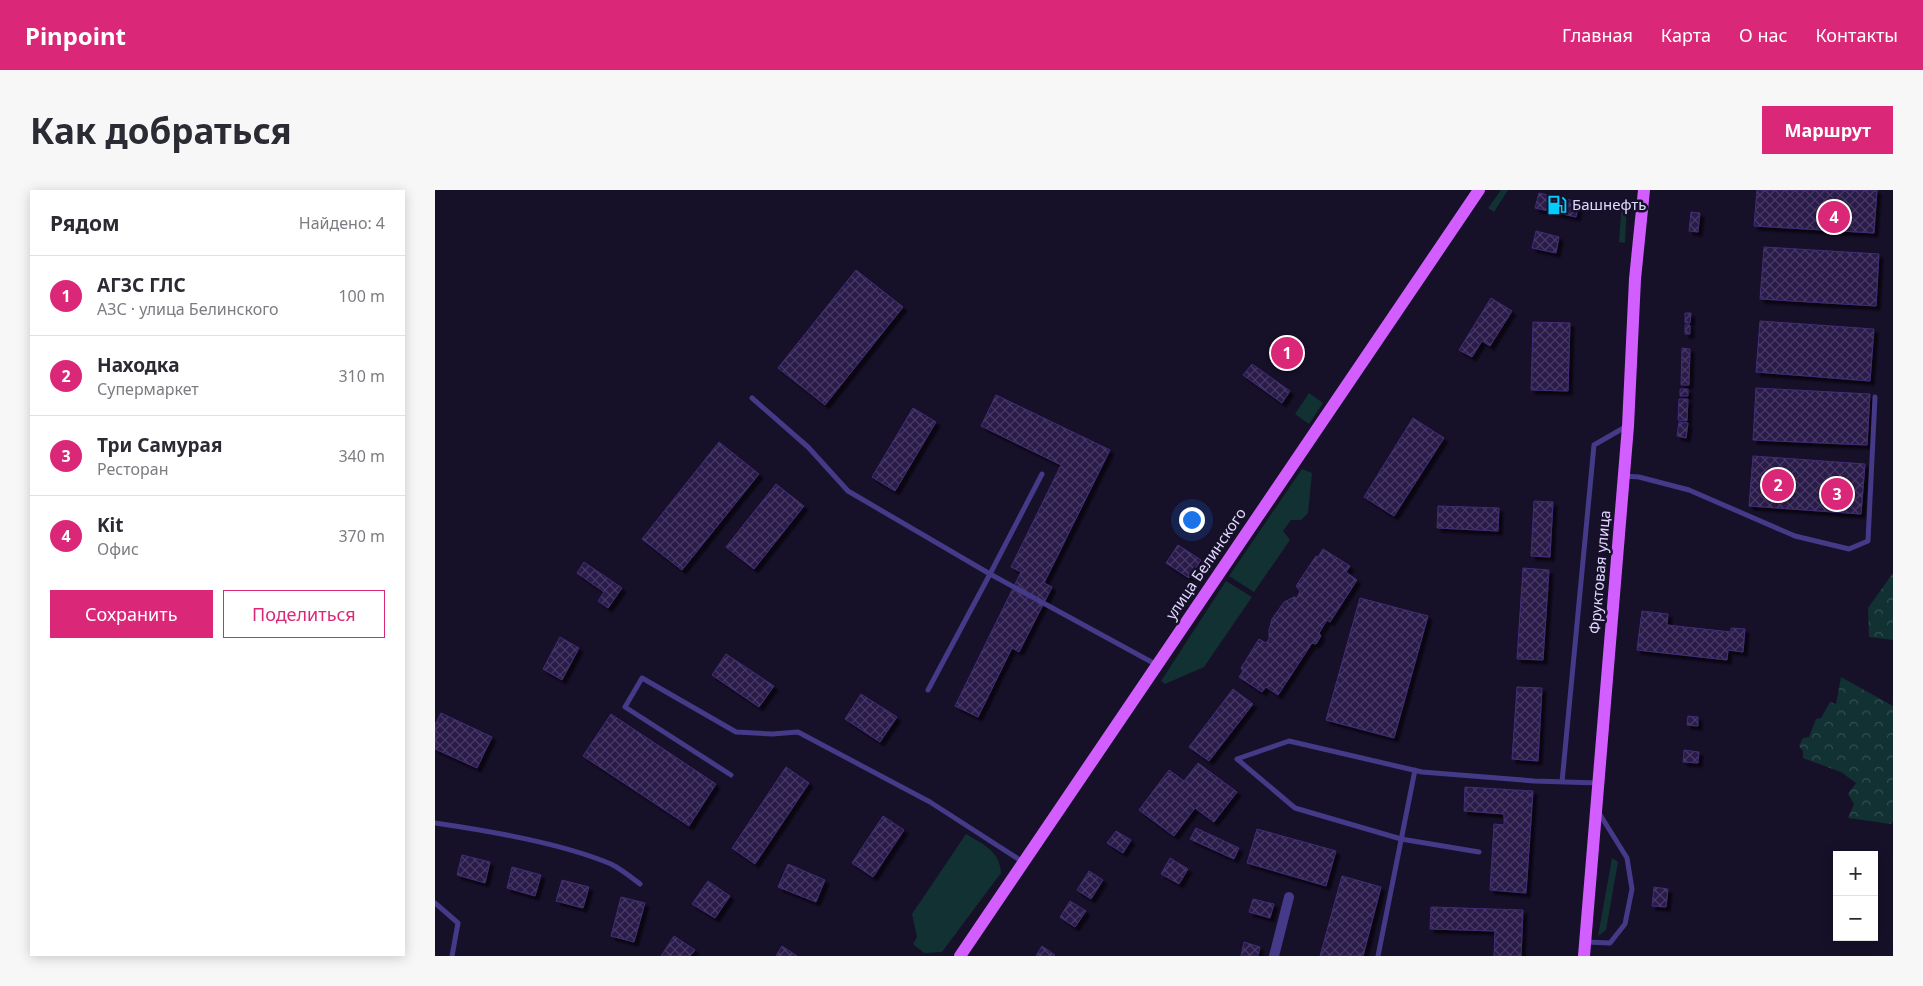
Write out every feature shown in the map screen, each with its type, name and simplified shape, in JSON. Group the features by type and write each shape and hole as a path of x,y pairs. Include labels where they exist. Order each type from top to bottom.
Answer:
{"main road":[{"name":"улица Белинского","path":"960,956 1479,190"},
{"name":"Фруктовая улица","path":"1584,956 1628,426 1635,279 1644,190"}],"street":[{"path":"1274,956 1289,897"}],"lane":[{"path":"1624,476 1639,477 1689,490 1795,536 1849,549 1867,541 1875,397"},
{"path":"752,398 808,447 848,491 990,574 1157,666"},
{"path":"1562,782 1593,445 1628,426"},
{"path":"928,690 1042,474"},
{"path":"731,776 625,707 642,678 736,732 773,734 798,732 931,802 1023,863"},
{"path":"1479,852 1401,838 1295,808 1237,759 1289,741 1415,770 1562,782 1599,783"},
{"path":"1378,956 1415,770"},
{"path":"1585,942 1610,943 1625,924 1632,889 1627,858 1596,808"},
{"path":"435,823 469,828 567,849 613,865 640,884"},
{"path":"435,903 458,923 452,956"}],"green space":[{"path":"1501,190 1508,190 1494,212 1488,208"},
{"path":"1622,201 1627,202 1625,243 1619,242"},
{"path":"1309,393 1323,403 1309,424 1295,414"},
{"path":"1302,469 1312,473 1308,513 1301,520 1291,520 1283,531 1290,540 1254,592 1229,576"},
{"path":"1893,573 1893,640 1869,637 1868,608"},
{"path":"1226,581 1252,597 1204,667 1165,684 1161,681"},
{"path":"1841,677 1893,706 1893,821 1891,824 1848,818 1854,804 1848,794 1856,783 1841,772 1803,758 1803,751 1799,746 1803,738 1809,737 1816,719 1821,718 1830,702 1836,704"},
{"path":"966,834 984,845 994,854 1000,865 1001,873 942,952 924,953 913,944 917,937 912,914"},
{"path":"1612,858 1618,862 1606,930 1598,936"}],"building":[{"path":"1757,190 1877,190 1874,233 1754,226"},
{"name":"Башнефть","path":"1539,193 1579,202 1576,217 1535,208"},
{"path":"1691,212 1700,213 1698,232 1689,231"},
{"path":"1536,231 1559,237 1556,253 1532,248"},
{"path":"1764,247 1879,254 1876,306 1760,299"},
{"path":"856,270 903,307 825,405 778,368"},
{"path":"1491,298 1512,311 1490,346 1482,341 1472,357 1459,350"},
{"path":"1685,313 1691,313 1690,323 1685,323"},
{"path":"1760,321 1874,329 1870,381 1756,372"},
{"path":"1533,322 1570,323 1568,391 1531,390"},
{"path":"1685,325 1690,325 1690,334 1685,334"},
{"path":"1287,342 1298,350 1288,364 1277,356"},
{"path":"1682,348 1690,349 1689,385 1681,385"},
{"path":"1252,364 1290,391 1282,403 1243,375"},
{"path":"1756,388 1870,394 1867,445 1753,440"},
{"path":"1680,389 1688,389 1688,396 1680,396"},
{"path":"996,395 1110,450 1044,583 1052,587 1019,652 1012,648 978,717 955,706 1021,572 1011,567 1061,465 981,426"},
{"path":"1679,399 1688,399 1687,421 1678,420"},
{"path":"913,408 936,422 895,491 872,477"},
{"path":"1413,418 1444,438 1394,516 1364,497"},
{"path":"1679,422 1688,423 1686,438 1677,436"},
{"path":"719,442 759,474 682,570 642,539"},
{"path":"1753,456 1865,464 1861,514 1749,506"},
{"path":"776,484 804,506 754,569 726,547"},
{"path":"1534,501 1553,502 1550,557 1531,556"},
{"path":"1438,506 1499,508 1498,531 1437,528"},
{"path":"1178,545 1201,560 1189,578 1166,563"},
{"path":"1323,549 1350,566 1346,572 1357,580 1330,622 1327,620 1319,633 1321,636 1316,644 1312,643 1278,695 1266,687 1262,692 1239,677 1243,671 1241,668 1259,639 1266,643 1269,639 1272,619 1284,602 1294,597 1297,598 1300,591 1296,586 1316,556 1318,557"},
{"path":"584,562 622,588 608,608 598,601 604,592 577,573"},
{"path":"1523,568 1549,570 1543,660 1517,659"},
{"path":"1360,598 1428,616 1394,738 1326,720"},
{"path":"1642,611 1668,614 1667,625 1731,632 1731,628 1745,629 1743,652 1728,650 1727,660 1637,650"},
{"path":"560,637 579,648 562,680 543,669"},
{"path":"726,654 774,686 759,707 712,675"},
{"path":"1517,687 1542,688 1538,761 1512,759"},
{"path":"1233,689 1253,704 1209,761 1189,747"},
{"path":"861,694 897,717 880,742 845,719"},
{"path":"441,713 492,737 477,768 435,749 435,725"},
{"path":"611,714 716,784 689,826 583,756"},
{"path":"1688,716 1698,717 1698,726 1687,725"},
{"path":"1684,750 1699,752 1698,763 1683,762"},
{"path":"1198,763 1237,792 1214,822 1195,808 1174,836 1139,810 1169,770 1184,781"},
{"path":"786,767 809,783 755,864 732,848"},
{"path":"1465,787 1533,791 1526,893 1490,890 1494,824 1504,825 1504,814 1464,811"},
{"path":"883,816 904,830 873,877 852,863"},
{"path":"1196,828 1239,848 1234,859 1190,839"},
{"path":"1257,829 1336,851 1326,886 1247,863"},
{"path":"1116,831 1131,840 1123,853 1107,843"},
{"path":"462,855 490,862 485,883 457,875"},
{"path":"1170,858 1188,869 1179,884 1161,874"},
{"path":"788,864 825,880 816,902 778,887"},
{"path":"512,867 541,875 535,896 507,888"},
{"path":"1089,871 1103,880 1091,899 1077,890"},
{"path":"1342,876 1381,887 1363,956 1320,956"},
{"path":"562,880 589,887 583,908 556,901"},
{"path":"708,881 730,896 715,918 692,904"},
{"path":"1654,887 1668,889 1666,907 1652,906"},
{"path":"621,897 645,903 634,942 611,936"},
{"path":"1253,899 1274,904 1270,918 1249,912"},
{"path":"1070,901 1086,911 1075,927 1060,917"},
{"path":"1431,907 1523,910 1521,956 1494,956 1495,931 1430,929"},
{"path":"674,936 695,950 690,956 661,956"},
{"path":"1244,942 1260,947 1258,956 1241,956"},
{"path":"782,946 797,956 776,956"},
{"path":"1042,946 1055,955 1036,956"}],"place":[{"name":"Башнефть","path":"1557,205"},
{"name":"Kit","path":"1834,217"},
{"name":"АГЗС ГЛС","path":"1287,353"},
{"name":"Находка","path":"1778,485"},
{"name":"Три Самурая","path":"1837,494"}]}
